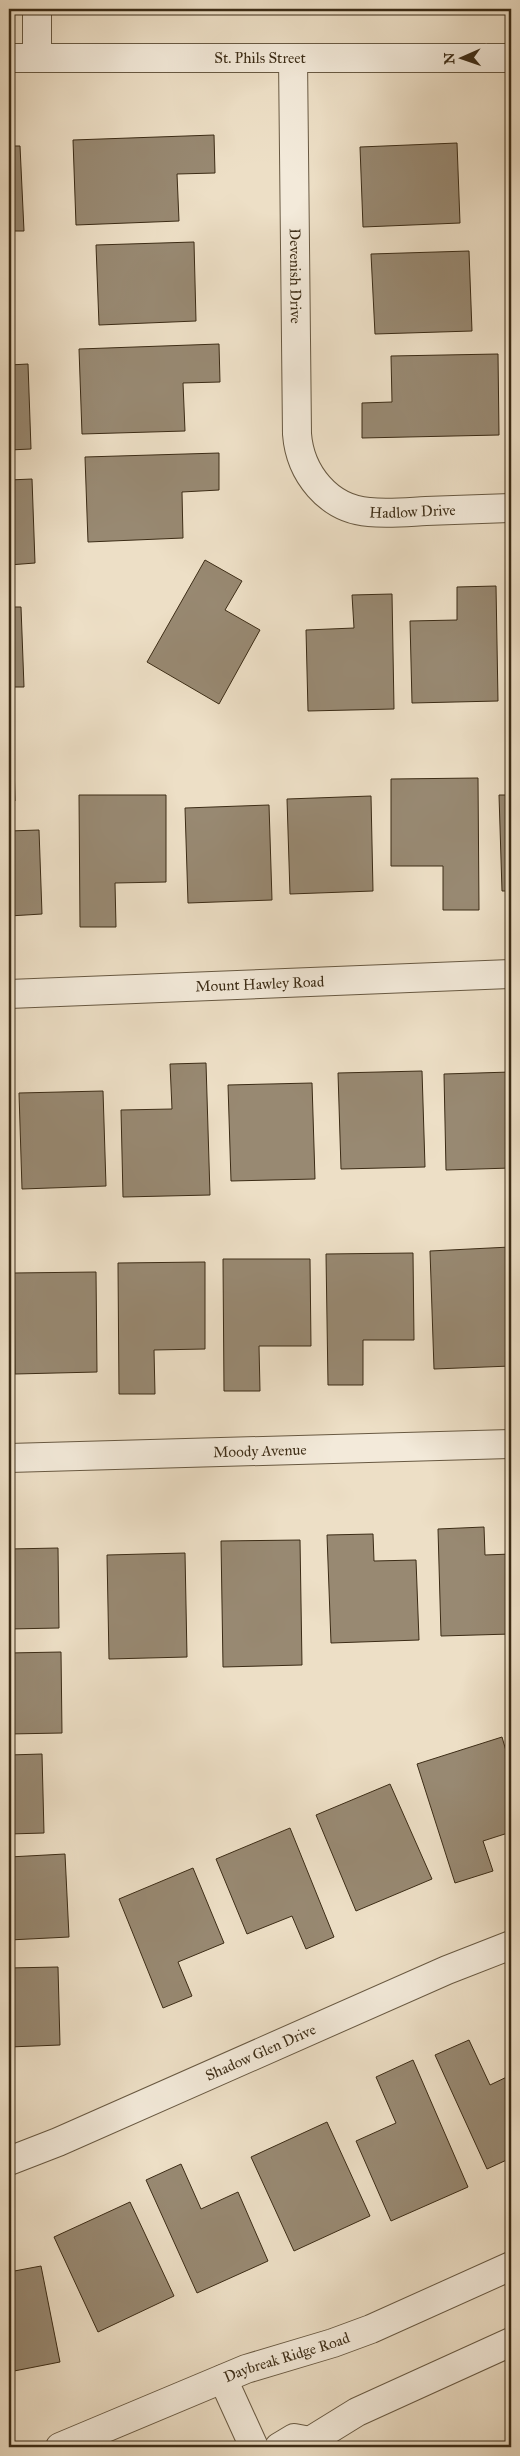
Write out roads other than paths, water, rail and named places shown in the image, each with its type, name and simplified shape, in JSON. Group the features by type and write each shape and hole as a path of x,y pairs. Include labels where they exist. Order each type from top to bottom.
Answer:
{"street":[{"path":"37,9 37,58"},
{"name":"St. Phils Street","path":"9,58 511,58"},
{"name":"Devenish Drive","path":"293,58 297,434 301,458 319,488"},
{"name":"Hadlow Drive","path":"319,488 341,504 367,512 511,508"},
{"name":"Mount Hawley Road","path":"9,994 511,974"},
{"name":"Moody Avenue","path":"9,1458 511,1444"},
{"name":"Shadow Glen Drive","path":"9,2161 58,2142 446,1970 511,1945"},
{"name":"Daybreak Ridge Road","path":"78,2444 246,2369 333,2343 371,2329 511,2266"},
{"path":"279,2447 294,2438 309,2444 358,2412 511,2342"},
{"path":"223,2379 254,2447"}]}
